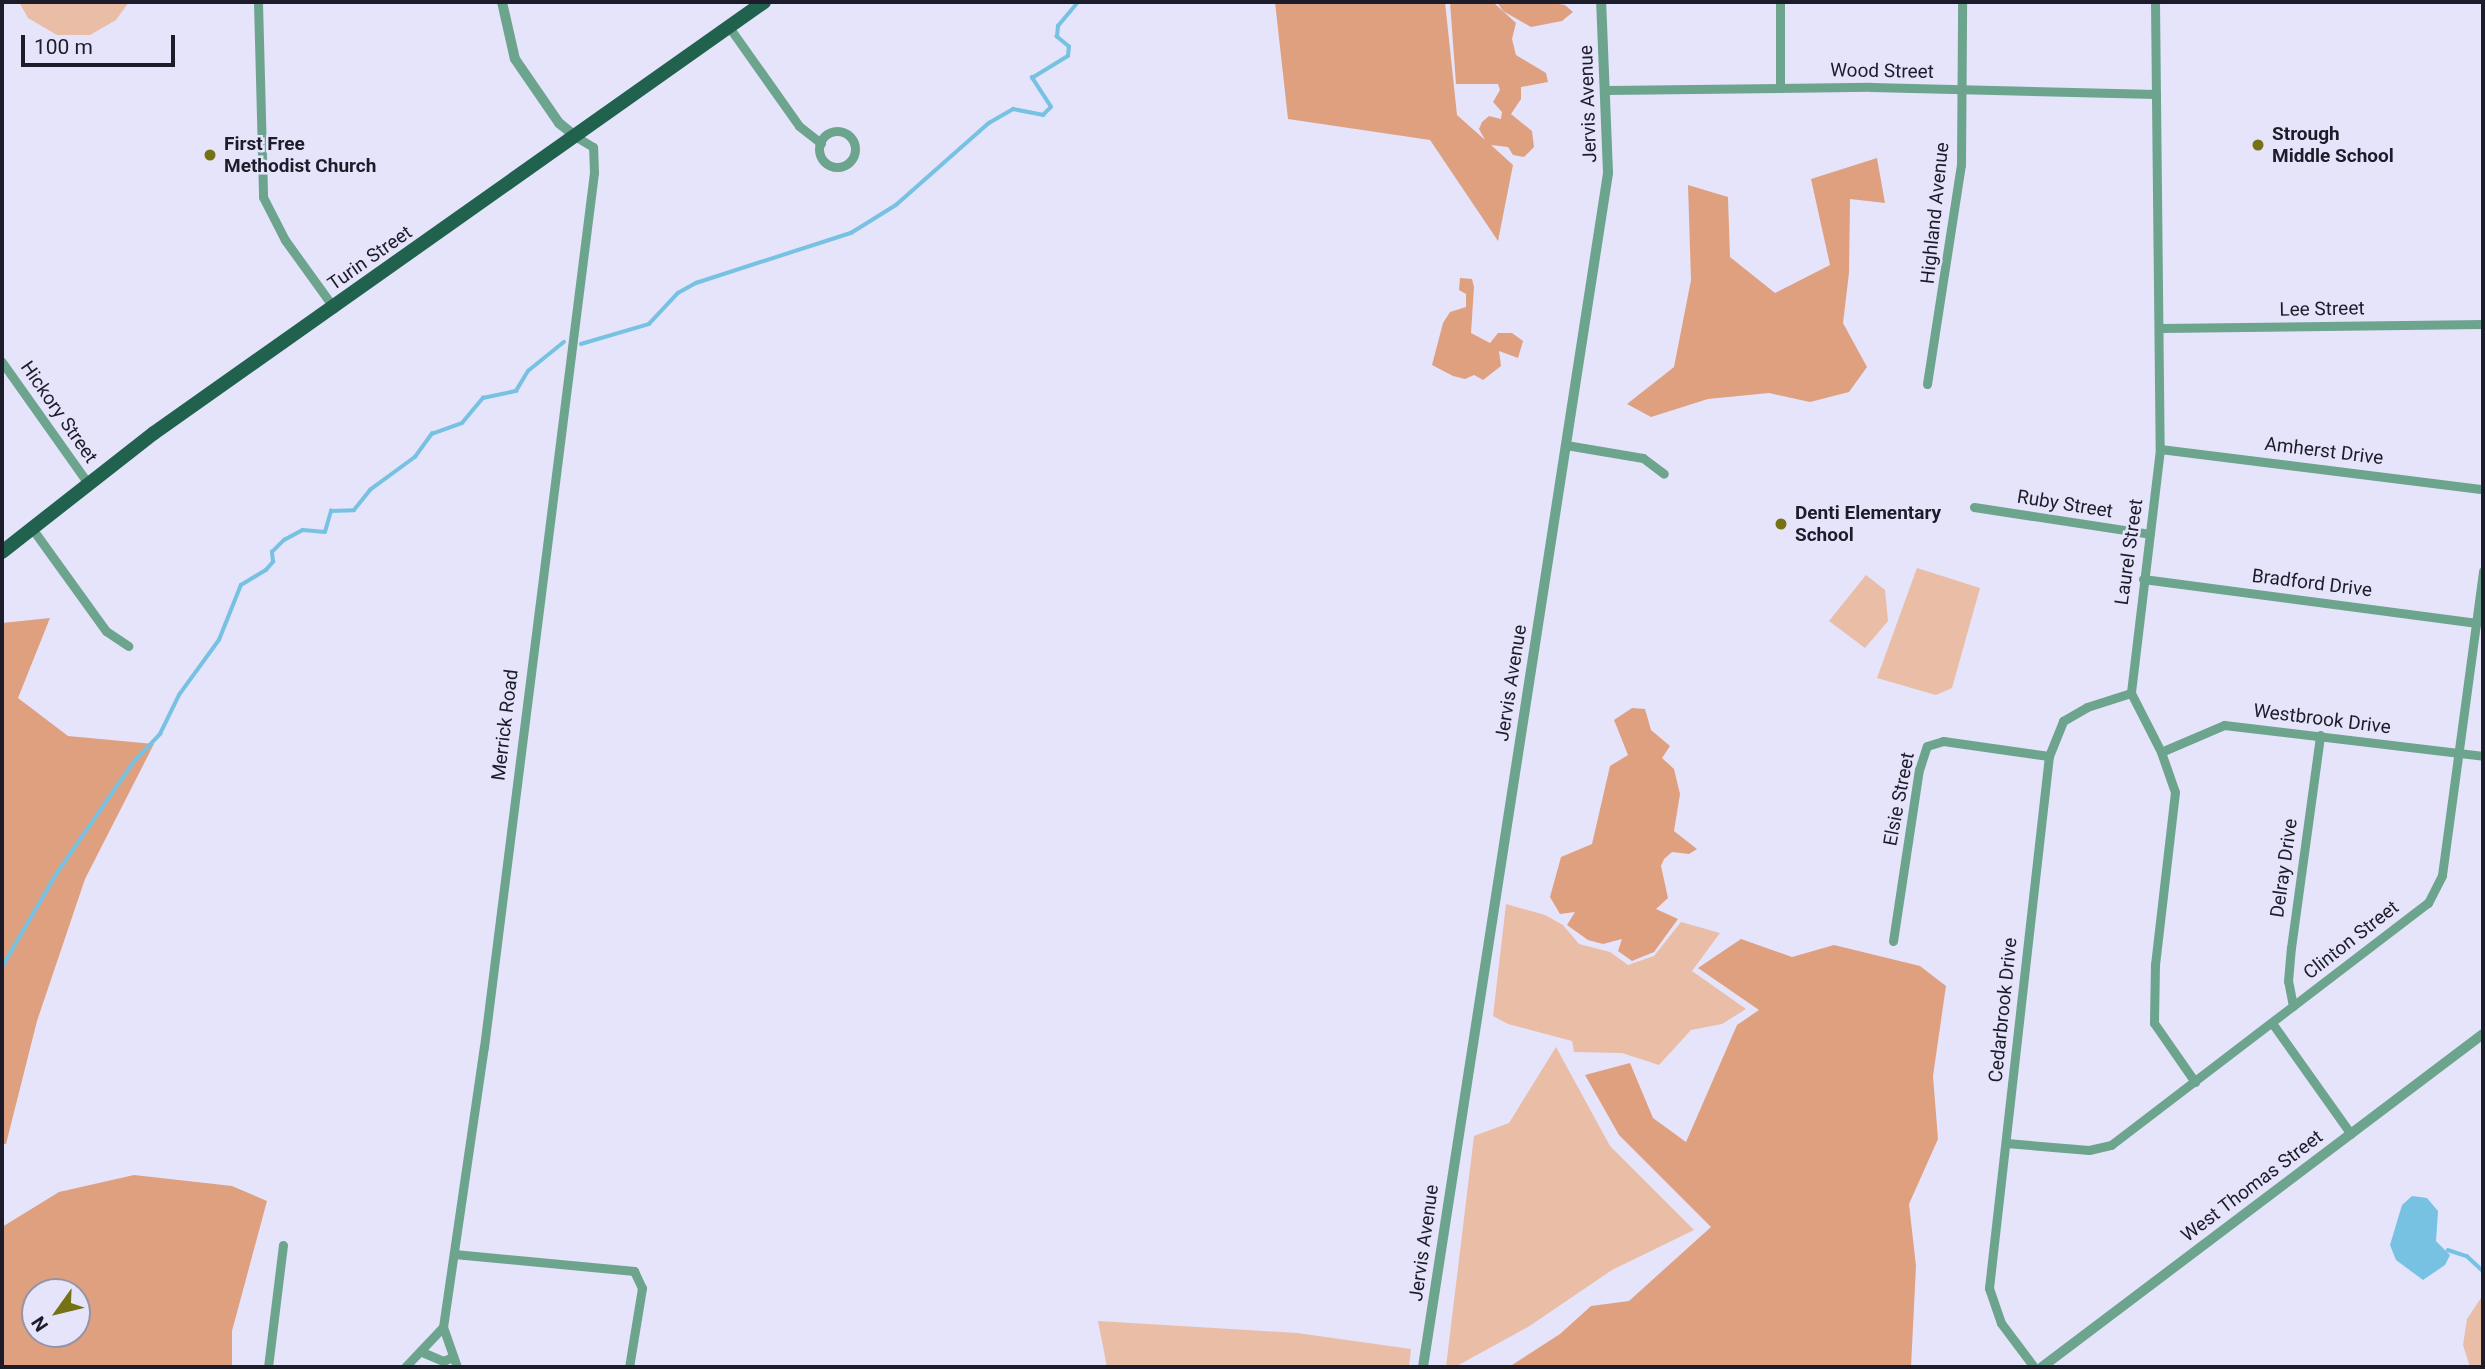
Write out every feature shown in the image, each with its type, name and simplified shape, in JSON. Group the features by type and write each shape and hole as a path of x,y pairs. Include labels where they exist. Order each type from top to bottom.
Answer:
{"main road":[{"name":"Turin Street","path":"2,552 87,482 764,2"}],"street":[{"path":"258,2 263,197 285,240 334,307"},
{"path":"502,2 515,59 559,124 575,136"},
{"name":"Jervis Avenue","path":"1423,1367 1608,173 1607,90 1601,2"},
{"path":"1780,2 1780,88"},
{"name":"Highland Avenue","path":"1927,384 1961,166 1962,2"},
{"name":"Laurel Street","path":"2131,693 2160,449 2161,328 2155,2"},
{"path":"729,27 799,126 821,142"},
{"name":"Wood Street","path":"1607,90 1780,88 2156,94"},
{"path":"843,131 857,145 847,162 828,167 820,159 821,142 843,131"},
{"name":"Merrick Road","path":"443,1327 594,173 593,147 575,136"},
{"name":"Lee Street","path":"2161,328 2483,324"},
{"name":"Hickory Street","path":"2,362 87,482"},
{"path":"1566,445 1643,458 1664,474"},
{"name":"Amherst Drive","path":"2160,449 2483,489"},
{"name":"Ruby Street","path":"1974,507 2150,534"},
{"path":"31,527 106,631 128,646"},
{"name":"Clinton Street","path":"2006,1143 2089,1150 2111,1145 2428,903 2438,889 2483,571"},
{"name":"Bradford Drive","path":"2143,579 2477,623"},
{"path":"2131,693 2172,776 2175,805 2152,1008 2160,1035 2195,1082"},
{"name":"Cedarbrook Drive","path":"2034,1367 1991,1303 2049,756 2063,721 2087,707 2131,693"},
{"name":"Westbrook Drive","path":"2161,752 2224,725 2483,756"},
{"name":"Delray Drive","path":"2293,1006 2290,959 2320,735"},
{"name":"Elsie Street","path":"1893,941 1919,770 1927,746 1943,740 2049,756"},
{"path":"2272,1023 2351,1134"},
{"name":"West Thomas Street","path":"2042,1367 2483,1034"},
{"path":"268,1367 283,1245"},
{"path":"454,1254 634,1271 642,1288 629,1367"},
{"path":"405,1367 443,1327"},
{"path":"443,1327 457,1367"},
{"path":"422,1352 443,1361 453,1357"}],"shaded area":[{"path":"19,2 129,2 116,20 90,35 57,35 28,18"},
{"path":"1275,2 1445,2 1457,115 1485,140 1479,129 1482,122 1489,116 1501,119 1502,112 1493,102 1500,90 1498,84 1456,84 1450,2 1493,2 1516,23 1512,39 1516,55 1546,73 1548,82 1521,87 1521,99 1511,114 1532,131 1534,147 1524,157 1513,155 1508,147 1491,145 1513,165 1498,241 1430,140 1288,119"},
{"path":"1497,2 1547,2 1565,5 1573,12 1562,21 1531,27 1503,11"},
{"path":"1877,158 1885,203 1850,199 1849,273 1843,323 1867,367 1849,392 1810,402 1769,393 1708,399 1651,417 1627,404 1674,367 1691,280 1688,185 1728,197 1730,257 1775,293 1830,265 1811,179"},
{"path":"1460,278 1472,279 1474,287 1471,333 1490,343 1498,333 1512,333 1523,341 1518,358 1499,351 1501,366 1483,380 1474,375 1465,379 1453,376 1432,365 1443,323 1450,312 1466,307 1466,294 1459,290"},
{"path":"1917,568 1980,588 1952,688 1936,695 1877,678"},
{"path":"1866,575 1885,590 1888,621 1865,648 1829,621"},
{"path":"50,618 18,698 68,736 154,744 85,879 37,1021 6,1144 2,1144 2,623"},
{"path":"1632,708 1645,709 1651,730 1670,746 1662,758 1674,769 1680,794 1674,831 1697,849 1689,854 1672,852 1664,859 1661,866 1668,898 1656,909 1678,919 1654,952 1632,961 1618,951 1622,939 1603,944 1588,940 1567,925 1575,912 1560,914 1550,897 1561,857 1592,844 1610,766 1628,755 1614,720"},
{"path":"1506,904 1545,915 1563,925 1579,944 1610,952 1628,965 1654,956 1681,922 1720,933 1692,971 1746,1009 1722,1024 1691,1030 1659,1065 1622,1053 1574,1052 1572,1041 1508,1024 1493,1016"},
{"path":"1741,939 1792,957 1834,945 1920,966 1946,986 1933,1076 1938,1139 1909,1204 1916,1266 1911,1367 1509,1367 1560,1334 1591,1306 1629,1301 1711,1227 1619,1135 1585,1075 1630,1063 1653,1118 1686,1142 1737,1025 1759,1010 1698,968"},
{"path":"1556,1047 1610,1146 1694,1230 1612,1270 1528,1327 1455,1367 1446,1367 1474,1136 1509,1123"},
{"path":"134,1175 232,1186 267,1201 232,1331 232,1367 2,1367 2,1227 59,1192"},
{"path":"2483,1295 2483,1367 2470,1367 2463,1345 2467,1319"},
{"path":"1098,1321 1297,1333 1411,1349 1409,1367 1107,1367"}],"water":[{"path":"2412,1196 2427,1198 2438,1211 2436,1241 2450,1255 2445,1265 2423,1280 2396,1260 2390,1245 2402,1205"}],"waterway":[{"path":"581,344 649,324 678,293 696,283 851,233 896,205 989,123 1013,109 1043,115 1051,107 1032,78 1068,56 1069,47 1057,37 1058,26 1078,2"},
{"path":"2,967 57,873 133,763 160,734 179,695 219,640 241,585 266,570 273,562 272,552 284,540 303,530 325,532 331,511 354,510 370,490 415,457 432,434 462,423 483,398 516,391 528,371 564,342"},
{"path":"2448,1250 2467,1256 2483,1271"}],"place":[{"name":"Strough Middle School","path":"2258,145"},
{"name":"First Free Methodist Church","path":"210,155"},
{"name":"Denti Elementary School","path":"1781,524"}]}
